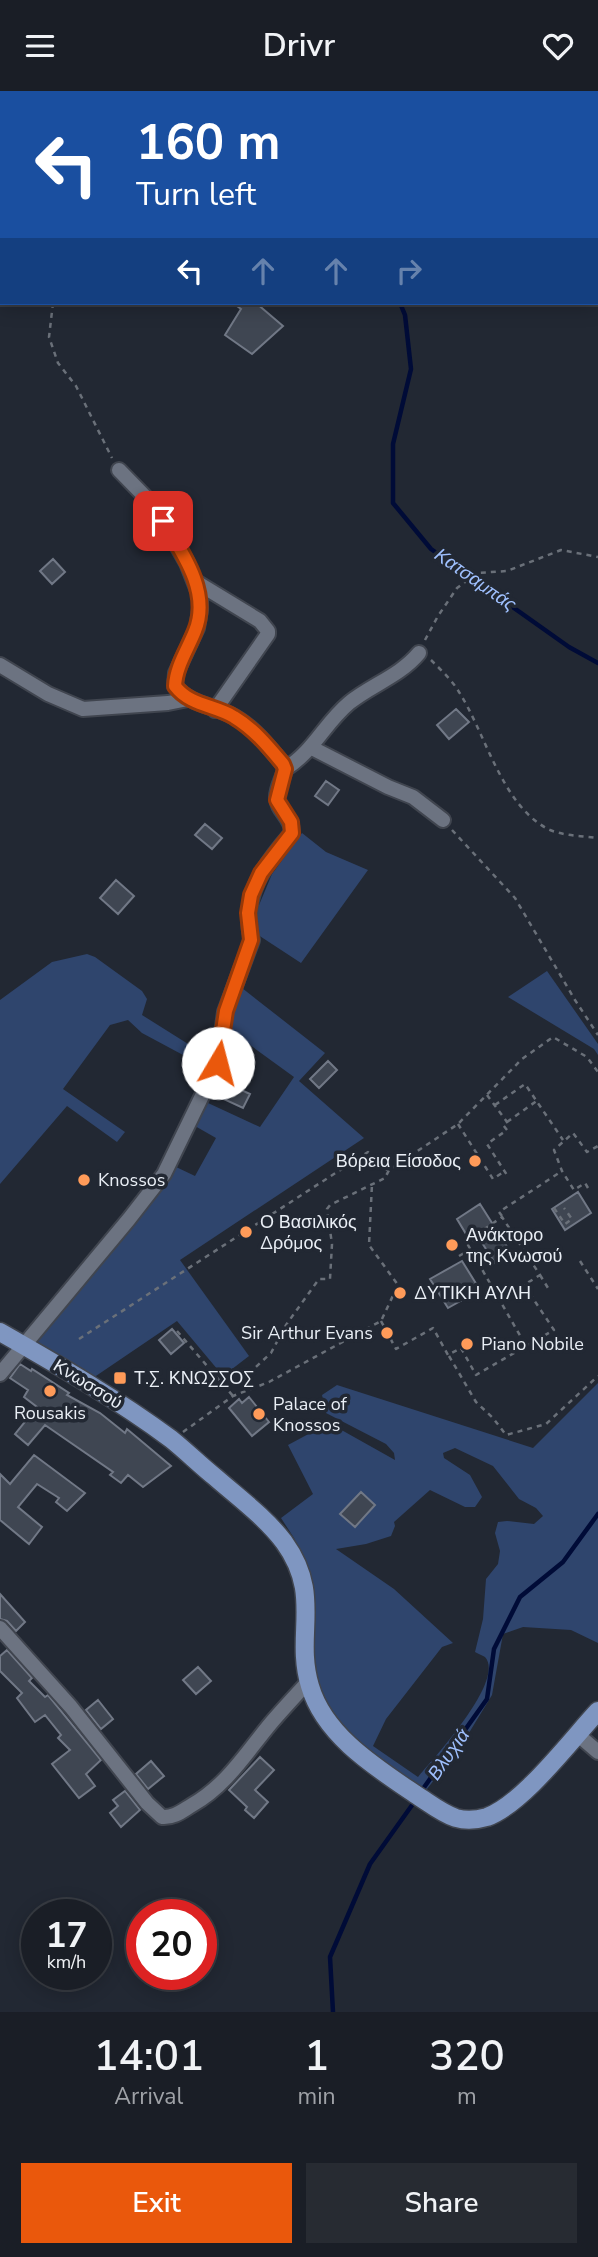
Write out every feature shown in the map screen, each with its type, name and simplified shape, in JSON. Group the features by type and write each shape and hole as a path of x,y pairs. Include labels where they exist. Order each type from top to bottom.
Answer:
{"main road":[{"name":"Κνωσσού","path":"0,1332 114,1400 173,1441 272,1527 293,1556 307,1597 306,1662 309,1682"},
{"path":"309,1682 319,1707 337,1731 363,1756 441,1811 461,1819 489,1816 526,1788 598,1711"}],"street":[{"path":"0,1374 164,1174 218,1063 226,1011 251,940 248,913 251,895 261,873 292,833 291,822 277,800 285,769 283,764 250,727 228,713 188,699 175,686 176,673 197,628 200,596 196,582 155,507 119,470"},
{"path":"196,582 260,621 268,631 215,710"},
{"path":"285,769 300,760 312,748 346,705 404,667 419,653"},
{"path":"0,665 48,694 83,709 188,699"},
{"path":"312,748 413,797 443,820"},
{"path":"0,1627 71,1707 151,1807 162,1817 182,1812 217,1788 309,1682"},
{"path":"577,1734 598,1752"}],"path":[{"path":"53,305 49,337 58,363 76,386 119,470"},
{"path":"598,557 561,550 507,571 477,573 457,588 438,615 419,653 444,673 460,692 507,785 528,813 550,829 564,834 598,838"},
{"path":"443,820 515,898 598,1035"},
{"path":"254,1389 245,1377 271,1353 286,1325 319,1279 330,1279 332,1244 327,1209 330,1205 385,1178 388,1170 457,1124 523,1059 552,1037 587,1056 598,1072"},
{"path":"495,1105 525,1084 564,1141"},
{"path":"486,1094 507,1122"},
{"path":"457,1124 493,1179 506,1173 487,1144 507,1130 503,1125 538,1100"},
{"path":"588,1188 585,1183 575,1189 562,1171 554,1150 573,1133 587,1152 598,1146"},
{"path":"79,1339 368,1151 382,1169 388,1170"},
{"path":"548,1288 499,1212 562,1171"},
{"path":"173,1441 233,1396 254,1389 381,1321 397,1285 369,1245 372,1184"},
{"path":"554,1208 565,1224 572,1219 564,1208"},
{"path":"502,1217 483,1230 485,1234 468,1245 526,1346"},
{"path":"459,1256 471,1249"},
{"path":"580,1261 598,1289"},
{"path":"448,1355 461,1348 476,1375 554,1330 524,1285 540,1275"},
{"path":"381,1321 396,1349 433,1328 476,1402 506,1434 546,1424 598,1376"},
{"path":"177,1331 233,1396"}],"shaded area":[{"path":"302,833 326,852 368,870 301,963 249,929 272,874"},
{"path":"87,954 142,991 147,999 142,1015 212,1059 211,1070 142,1033 128,1020 110,1025 63,1089 125,1132 117,1142 67,1106 0,1184 0,1000 52,962"},
{"path":"547,971 598,1044 598,1055 594,1049 508,997"},
{"path":"242,988 325,1053 299,1081 364,1138 180,1260 249,1356 223,1376 177,1321 90,1380 32,1340 174,1166 195,1176 216,1138 195,1126 208,1103 260,1127 294,1077 228,1029"},
{"path":"598,1383 598,1643 571,1630 523,1627 503,1634 492,1695 461,1746 427,1789 414,1785 380,1761 352,1736 333,1715 320,1694 312,1672 306,1567 294,1538 281,1518 313,1494 288,1445 329,1423 395,1460 394,1453 386,1444 326,1413 322,1395 337,1385 533,1448","holes":["455,1448 493,1466 519,1499 536,1508 543,1516 534,1524 498,1522 495,1533 500,1551 498,1564 486,1579 483,1619 475,1652 485,1657 489,1668 485,1683 465,1719 418,1777 373,1746 386,1719 442,1647 453,1643 394,1589 336,1549 391,1536 394,1522 430,1490 465,1507 475,1507 482,1497 470,1475 444,1458 443,1453"]}],"building":[{"path":"236,305 258,305 283,326 252,354 225,335 241,309"},
{"path":"53,559 65,572 52,584 40,571"},
{"path":"456,709 469,722 449,739 437,725"},
{"path":"326,781 339,790 328,805 315,796"},
{"path":"205,824 222,838 212,849 195,835"},
{"path":"116,880 134,896 118,914 100,898"},
{"path":"328,1061 337,1070 319,1088 310,1079"},
{"path":"220,1080 250,1094 243,1108 213,1094"},
{"path":"578,1192 591,1213 565,1230 552,1209"},
{"path":"480,1204 511,1253 495,1263 473,1229 466,1234 457,1219"},
{"path":"462,1261 480,1290 448,1308 430,1279"},
{"path":"172,1329 184,1343 171,1354 159,1340"},
{"path":"20,1364 100,1413 125,1433 127,1429 171,1466 143,1487 128,1475 121,1483 110,1475 113,1472 45,1425 28,1445 15,1434 37,1407 24,1397 28,1390 10,1378"},
{"path":"249,1397 269,1422 252,1436 229,1408 239,1399 242,1403"},
{"path":"34,1455 85,1493 67,1511 56,1502 59,1498 37,1484 18,1507 42,1527 29,1544 0,1520 0,1474 10,1484"},
{"path":"361,1492 375,1505 355,1527 340,1514"},
{"path":"0,1594 25,1622 16,1631 7,1621 0,1619"},
{"path":"7,1650 32,1678 29,1681 45,1697 48,1695 101,1760 86,1774 95,1786 79,1798 52,1764 70,1750 58,1738 61,1735 45,1715 35,1722 17,1698 22,1693 0,1671 0,1656"},
{"path":"198,1667 211,1681 196,1694 183,1680"},
{"path":"98,1700 113,1719 101,1729 86,1710"},
{"path":"260,1757 274,1770 255,1790 268,1802 254,1818 245,1810 247,1807 229,1790"},
{"path":"151,1761 164,1776 148,1789 136,1774"},
{"path":"125,1791 140,1810 121,1827 110,1813 118,1806 113,1800"}],"waterway":[{"name":"Κατσαμπάς","path":"401,305 405,315 411,369 393,444 393,503 431,549 569,647 598,663"},
{"name":"Βλυχιά","path":"420,1793 487,1699 494,1649 520,1597 563,1562 598,1514"},
{"name":"Βλυχιά","path":"333,2012 330,1957 370,1864 415,1801"}],"place":[{"name":"Βόρεια Είσοδος","path":"475,1161"},
{"name":"Knossos","path":"84,1180"},
{"name":"Ο Βασιλικός Δρόμος","path":"246,1232"},
{"name":"Ανάκτορο της Κνωσού","path":"452,1245"},
{"name":"ΔΥΤΙΚΗ ΑΥΛΗ","path":"400,1293"},
{"name":"Sir Arthur Evans","path":"387,1333"},
{"name":"Piano Nobile","path":"467,1344"},
{"name":"Τ.Σ. ΚΝΩΣΣΟΣ","path":"120,1378"},
{"name":"Rousakis","path":"50,1391"},
{"name":"Palace of Knossos","path":"259,1414"}],"route":[{"path":"163,521 187,563 200,596 197,628 176,673 175,686 188,699 228,713 250,727 283,764 284,775 277,800 293,827 292,833 254,885 248,905 251,940 226,1011 218,1063"}]}
